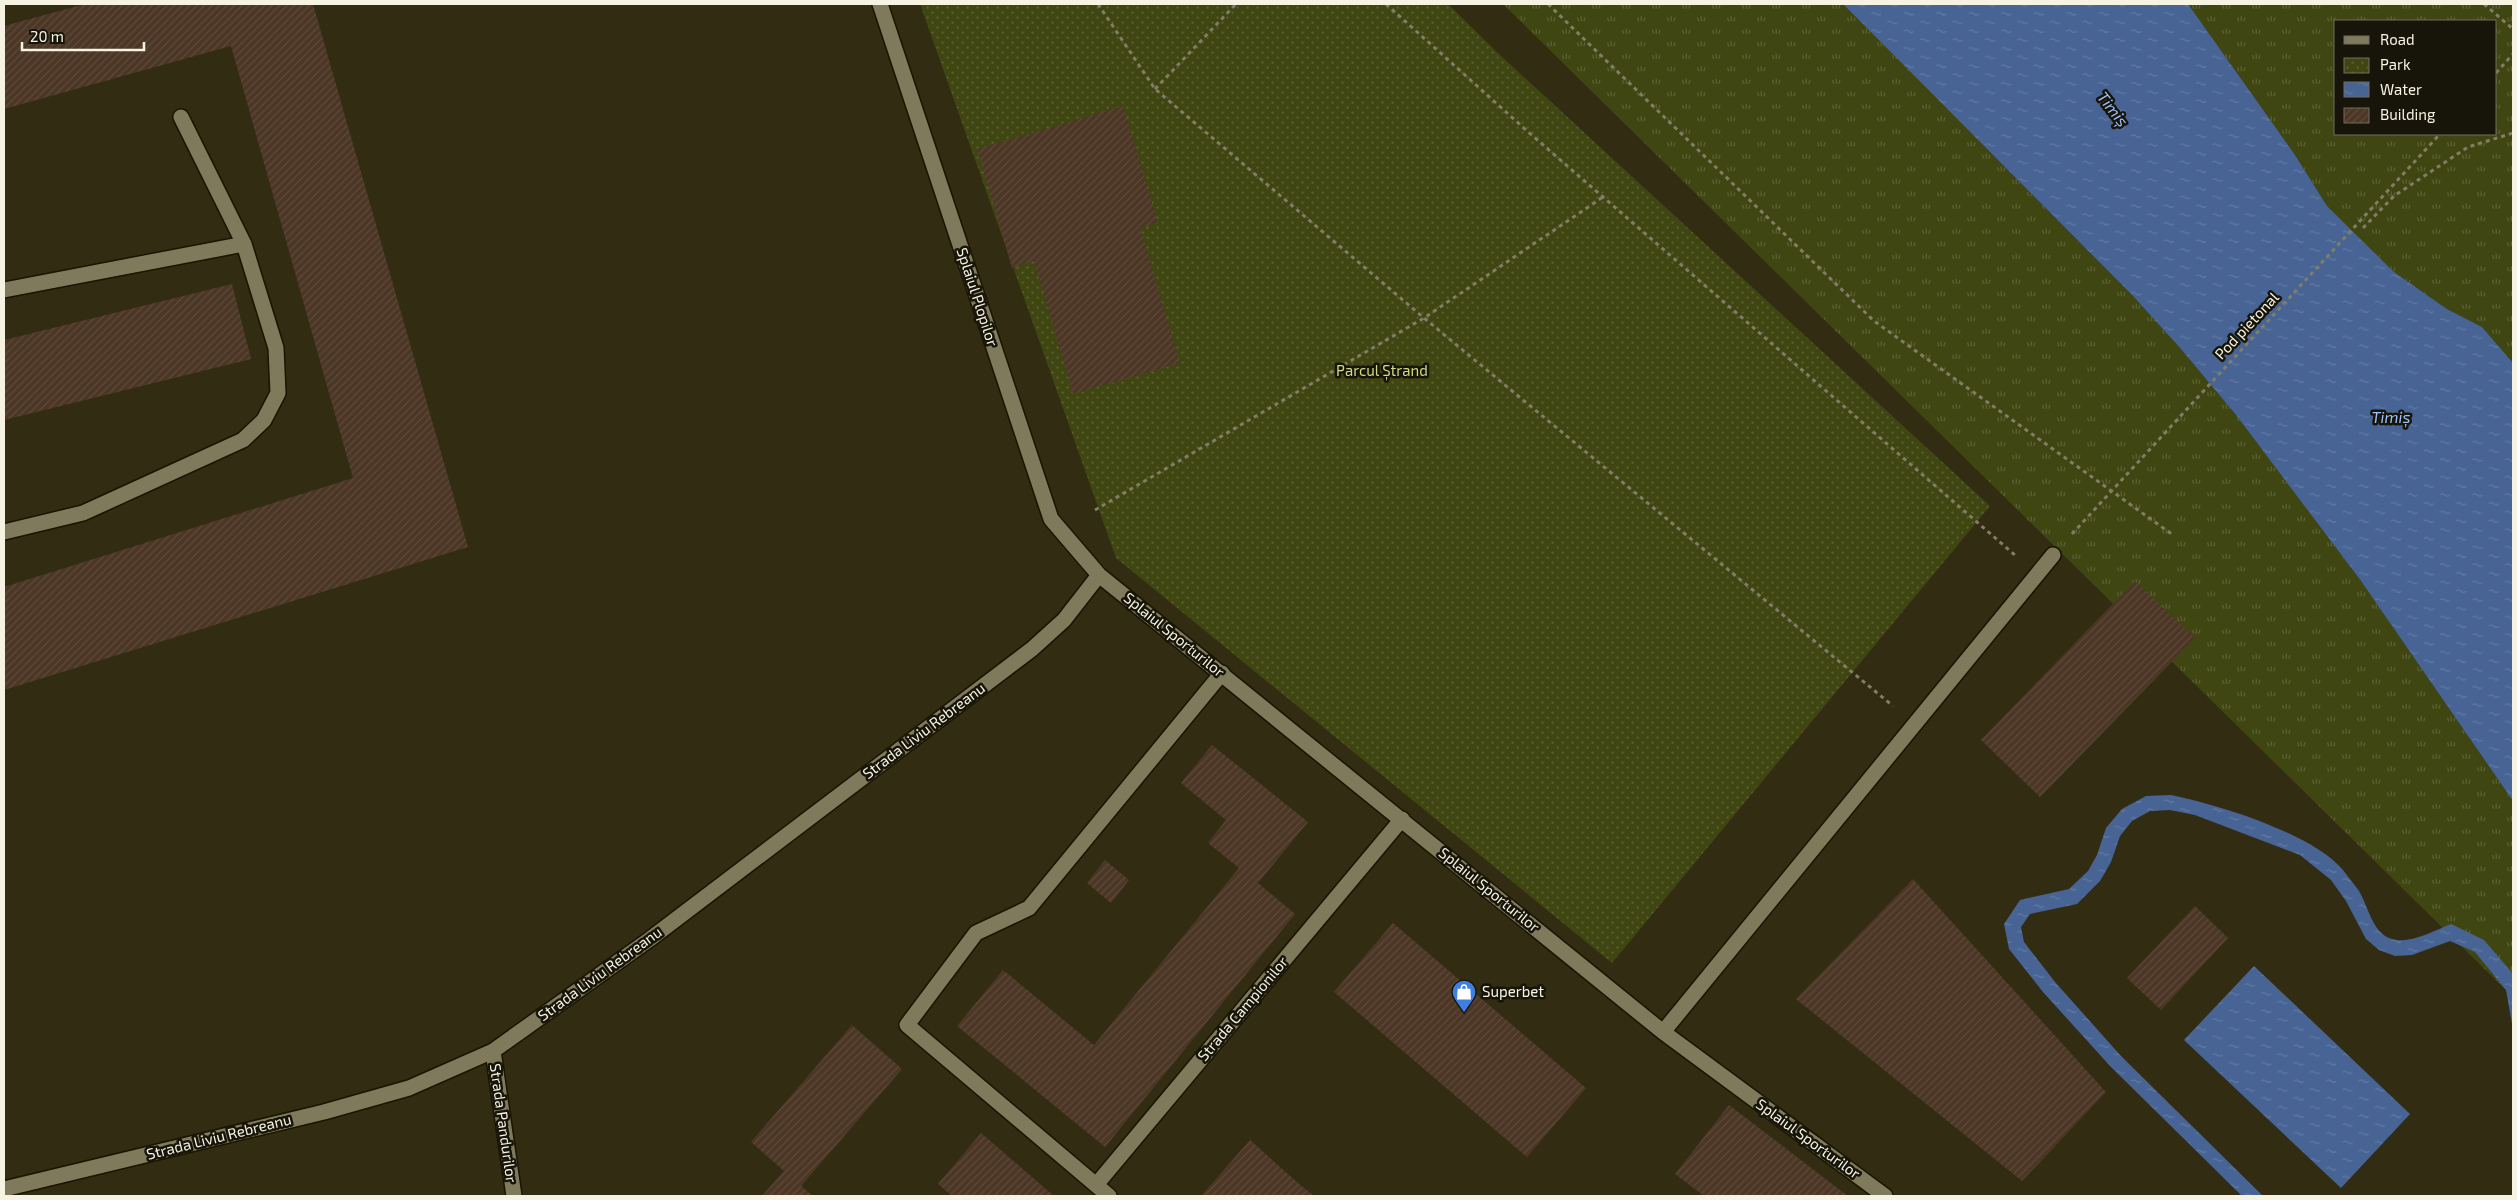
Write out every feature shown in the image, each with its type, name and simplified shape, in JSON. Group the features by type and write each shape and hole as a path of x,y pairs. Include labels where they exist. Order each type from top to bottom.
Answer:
{"street":[{"name":"Splaiul Plopilor","path":"880,4 1051,520 1099,575"},
{"path":"4,532 83,513 243,440 264,420 278,393 276,348 244,244 182,116"},
{"path":"4,290 244,244"},
{"path":"1663,1032 2053,555"},
{"name":"Splaiul Sporturilor","path":"1099,575 1663,1032 1885,1196"},
{"name":"Strada Liviu Rebreanu","path":"4,1189 334,1109 409,1088 493,1051 650,939 1032,649 1064,620 1099,575"},
{"path":"1109,1196 907,1025 976,933 1028,908 1222,673"},
{"name":"Strada Campionilor","path":"1096,1185 1402,819"},
{"name":"Strada Pandurilor","path":"493,1051 514,1196"}],"path":[{"path":"1098,4 1155,89 1424,318 1915,724"},
{"path":"1155,89 1236,4"},
{"path":"1386,4 1604,197 2037,574"},
{"path":"1548,4 1874,321 2173,535"},
{"path":"2484,4 2513,29"},
{"path":"2497,72 2513,54"},
{"path":"2363,228 2394,196 2468,147 2513,133"},
{"name":"Pod pietonal","path":"2072,534 2439,135"},
{"path":"1095,510 1424,318 1604,197"}],"green space":[{"name":"Parcul Ștrand","path":"920,4 1448,4 1500,55 1990,506 1612,963 1116,558"},
{"path":"1503,4 1843,4 2132,295 2181,349 2236,415 2361,581 2513,801 2513,997"},
{"path":"2188,4 2513,4 2513,363 2482,327 2447,309 2394,272 2327,206 2295,155"}],"water":[{"name":"Timiș","path":"1843,4 2188,4 2295,155 2327,206 2394,272 2447,309 2482,327 2513,363 2513,801 2361,581 2236,415 2181,349 2132,295"},
{"path":"2171,795 2238,813 2263,822 2309,844 2343,870 2359,891 2378,930 2389,938 2396,940 2412,939 2451,924 2484,940 2513,974 2513,1029 2506,990 2475,952 2450,941 2412,955 2395,956 2379,950 2366,939 2346,901 2331,880 2300,855 2195,815 2170,810 2150,811 2132,821 2120,836 2111,862 2100,881 2077,904 2030,914 2021,927 2024,942 2055,982 2121,1056 2263,1196 2242,1196 2110,1066 2043,992 2009,949 2004,924 2020,900 2069,889 2088,871 2097,855 2106,828 2122,809 2146,796"},
{"path":"2254,966 2410,1114 2341,1188 2184,1040"}],"building":[{"path":"85,4 313,4 468,547 4,690 4,587 353,478 231,46 4,109 4,26"},
{"path":"1123,106 1158,223 1140,228 1180,363 1073,394 1034,261 1012,268 977,149"},
{"path":"232,284 251,359 4,420 4,340"},
{"path":"2135,581 2195,638 2040,797 1981,740"},
{"path":"1212,745 1308,822 1258,883 1295,914 1105,1147 957,1026 1003,970 1094,1045 1239,868 1208,843 1226,820 1181,783"},
{"path":"1105,860 1129,880 1111,903 1087,883"},
{"path":"1913,879 2106,1092 2022,1181 1796,999"},
{"path":"2195,906 2228,938 2161,1010 2127,978"},
{"path":"1393,923 1586,1088 1527,1157 1334,992"},
{"path":"852,1025 902,1069 801,1186 813,1196 762,1196 784,1171 751,1142"},
{"path":"1729,1105 1848,1196 1704,1196 1675,1174"},
{"path":"981,1133 1054,1196 952,1196 938,1184"},
{"path":"1250,1140 1298,1183 1314,1196 1201,1196"}],"place":[{"name":"Superbet","path":"1464,1013"}]}
